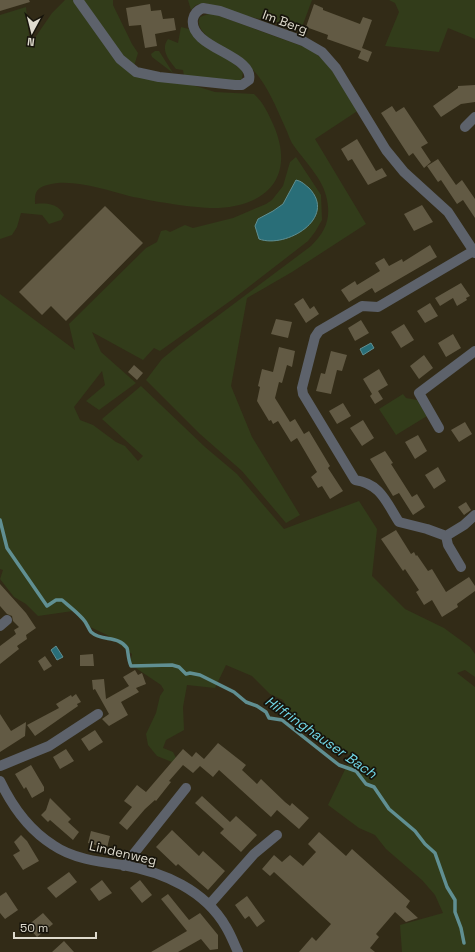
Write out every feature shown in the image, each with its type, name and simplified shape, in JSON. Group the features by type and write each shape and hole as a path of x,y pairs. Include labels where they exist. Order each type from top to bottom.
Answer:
{"street":[{"name":"Im Berg","path":"78,0 120,59 136,72 159,77 235,85 242,85 249,80 248,71 242,64 211,45 195,30 193,26 194,17 196,13 203,8 220,11 290,36 316,48 329,59 336,68 386,150 404,172 448,212 475,251"},
{"path":"465,127 475,117"},
{"path":"446,536 427,528 399,522 377,488 367,482 355,480 302,394 302,388 315,337 319,331 362,306 378,307 475,251"},
{"path":"439,428 419,393 475,351"},
{"path":"446,536 464,525 475,515"},
{"path":"446,536 448,545 461,568"},
{"path":"0,766 49,746 98,714"},
{"name":"Lindenweg","path":"0,780 12,804 33,830 54,846 92,861 124,866 167,877 189,888 209,905 226,926 238,952"},
{"path":"124,866 186,788"},
{"path":"209,905 254,854 277,835"}],"green space":[{"path":"65,0 74,0 118,62 215,92 254,94 267,112 273,124 279,142 281,157 279,171 274,183 265,193 237,206 209,208 186,206 129,196 97,187 72,183 50,184 40,188 37,191 35,196 35,204 55,206 64,215 61,220 49,224 42,215 21,213 17,227 12,235 0,239 0,15 26,7 30,45 52,13"},
{"path":"81,0 113,0 113,5 138,53 134,66 121,56"},
{"path":"188,0 312,0 302,27 240,15 205,3 196,5 191,10"},
{"path":"389,0 475,0 475,39 448,28 439,52 385,46 399,12 395,3"},
{"path":"211,13 310,49 327,63 358,110 365,106 315,139 366,224 292,272 247,298 231,386 252,437 300,515 286,523 242,471 200,434 146,380 162,359 179,345 311,246 320,236 327,220 327,200 322,186 314,172 293,144 264,84 253,69 208,37 202,30 199,24 200,17"},
{"path":"181,27 189,29 243,71 242,79 238,82 184,76 183,70 176,69 166,55 165,51 168,39 178,43"},
{"path":"155,51 159,51 173,73 152,57 151,54"},
{"path":"296,157 321,195 322,220 308,241 233,299 160,351 154,348 143,360 92,332 101,352 136,383 99,410 86,401 105,385 102,371 74,407 80,420 93,425 116,442 125,446 138,461 143,456 102,419 141,386 205,447 237,474 284,529 359,501 377,529 372,576 405,609 444,628 470,647 475,654 475,677 465,670 457,673 475,687 475,952 402,952 400,925 443,913 435,895 422,880 386,849 375,835 359,828 328,805 352,755 340,752 331,740 291,717 283,700 270,694 252,676 226,665 215,688 187,685 183,707 184,730 166,740 163,748 173,752 177,760 172,762 157,756 148,745 146,734 156,713 160,696 164,690 161,685 130,664 132,654 107,635 86,625 73,611 38,616 26,604 14,597 0,579 3,570 0,569 0,294 75,350 69,324 146,248 157,242 161,231 166,230 170,232 185,225 193,228 233,218 266,204 272,200 283,186 290,162"},
{"path":"403,394 406,398 417,400 427,416 396,435 379,409"}],"water":[{"path":"296,180 302,182 309,188 316,199 317,210 313,220 305,228 294,235 270,241 259,239 255,226 258,219 283,204"},
{"path":"371,343 374,348 363,355 360,349"},
{"path":"56,646 63,657 57,660 51,650"}],"building":[{"path":"0,0 29,0 30,2 0,11"},
{"path":"150,4 151,11 161,10 163,19 174,18 176,30 155,34 157,46 145,48 141,25 129,26 126,8"},
{"path":"314,4 323,8 323,10 360,24 363,17 372,20 362,48 372,52 368,62 358,58 361,51 327,39 328,35 306,27"},
{"path":"475,85 475,102 461,104 441,117 433,106 458,88 458,86"},
{"path":"392,106 396,112 404,107 428,143 421,147 431,162 424,168 413,153 409,156 381,113"},
{"path":"357,139 376,171 382,168 387,176 368,185 352,159 348,161 341,149"},
{"path":"438,159 456,185 462,180 475,199 475,218 463,200 457,204 441,180 438,182 427,166"},
{"path":"422,205 433,222 414,231 404,214"},
{"path":"105,206 143,243 66,321 51,306 42,315 19,292"},
{"path":"430,245 437,257 375,293 372,288 349,302 341,290 355,281 357,285 380,271 375,263 384,258 389,266 402,259 403,262"},
{"path":"461,283 470,296 466,298 467,300 457,306 453,298 440,306 435,298"},
{"path":"303,298 310,309 314,306 319,314 306,323 294,304"},
{"path":"430,303 438,316 425,323 417,311"},
{"path":"276,319 292,322 288,338 271,334"},
{"path":"361,320 369,333 355,341 348,328"},
{"path":"404,324 414,340 401,348 391,332"},
{"path":"453,334 461,348 446,357 438,343"},
{"path":"279,347 295,351 292,367 287,365 282,383 279,382 275,398 290,422 295,419 304,434 309,431 330,466 328,468 343,491 330,499 322,486 318,488 311,477 317,472 297,438 291,442 278,421 273,424 271,420 269,421 257,401 260,387 258,386 262,369 273,372"},
{"path":"331,351 347,355 342,371 337,370 331,394 316,391 321,373 325,374"},
{"path":"424,355 433,368 419,379 410,366"},
{"path":"134,365 143,373 137,380 128,372"},
{"path":"379,369 388,385 378,391 383,399 375,404 370,396 372,394 363,379"},
{"path":"343,403 351,416 337,424 329,411"},
{"path":"363,420 374,438 362,446 350,428"},
{"path":"465,422 472,434 459,442 451,430"},
{"path":"418,435 427,451 415,459 405,442"},
{"path":"385,451 393,463 391,464 412,497 417,494 425,507 413,515 399,493 393,496 370,459"},
{"path":"438,467 446,481 434,489 425,475"},
{"path":"466,502 471,510 464,515 458,507"},
{"path":"396,530 411,554 414,552 416,556 417,555 428,571 432,569 446,592 469,577 475,586 475,591 457,604 458,607 442,617 432,600 424,605 416,592 419,590 405,569 403,571 381,539"},
{"path":"0,584 26,613 36,628 26,635 27,639 17,646 19,649 0,664 0,646 16,634 14,630 19,627 13,621 12,616 7,614 0,606"},
{"path":"93,654 94,666 80,666 80,655"},
{"path":"45,656 52,666 44,671 38,661"},
{"path":"135,670 138,675 142,673 146,684 136,688 139,692 121,702 128,715 109,726 102,719 109,714 95,689 93,690 92,680 104,679 106,699 129,686 123,677"},
{"path":"76,694 81,702 77,704 78,706 35,736 27,725 59,708 56,704 71,695 72,697"},
{"path":"0,714 11,731 26,722 25,736 0,752"},
{"path":"95,730 103,742 89,751 81,739"},
{"path":"218,743 246,765 242,770 257,784 261,779 285,802 290,806 292,803 309,818 299,829 277,810 271,817 219,770 213,777 200,766 193,773 183,765 169,781 171,782 156,801 155,800 145,809 127,830 119,823 132,807 124,801 137,785 146,792 183,749 192,757 196,752 204,759"},
{"path":"66,749 74,761 60,769 53,757"},
{"path":"31,765 44,787 44,791 32,798 26,787 24,789 15,774"},
{"path":"202,796 230,822 236,816 257,835 241,852 220,833 224,829 195,803"},
{"path":"50,798 71,819 68,822 79,832 73,840 50,820 48,822 41,815 46,810"},
{"path":"172,830 199,856 203,851 225,871 208,890 178,864 176,866 156,847"},
{"path":"91,831 110,836 107,848 88,843"},
{"path":"319,832 346,856 352,849 410,901 406,907 418,918 406,922 395,912 376,934 379,937 370,948 375,952 299,952 312,937 316,941 331,924 274,872 270,876 262,869 274,855 282,862 290,855 303,866 316,852 308,844"},
{"path":"21,835 27,841 39,861 23,870 13,855 20,851 14,842"},
{"path":"69,872 77,882 56,898 47,888"},
{"path":"102,880 112,893 99,901 90,889"},
{"path":"140,880 152,895 142,903 130,888"},
{"path":"6,892 18,910 5,919 0,913 0,896"},
{"path":"168,894 189,920 200,913 218,935 218,949 210,950 201,939 178,952 151,952 187,931 161,899"},
{"path":"247,896 265,921 257,927 249,916 245,919 235,905"},
{"path":"43,913 53,924 37,937 27,926"},
{"path":"64,941 74,952 52,952"}],"waterway":[{"name":"Hilfringhauser Bach","path":"0,520 7,548 47,606 56,600 62,600 81,616 91,632 95,635 119,641 123,644 127,648 131,666 172,665 179,667 186,674 190,673 200,675 234,692 246,702 257,706 266,712 269,718 282,720 339,765 356,771 366,784 374,787 389,809 415,831 425,844 435,853 447,887 455,900 455,912 461,928 464,943"}]}
